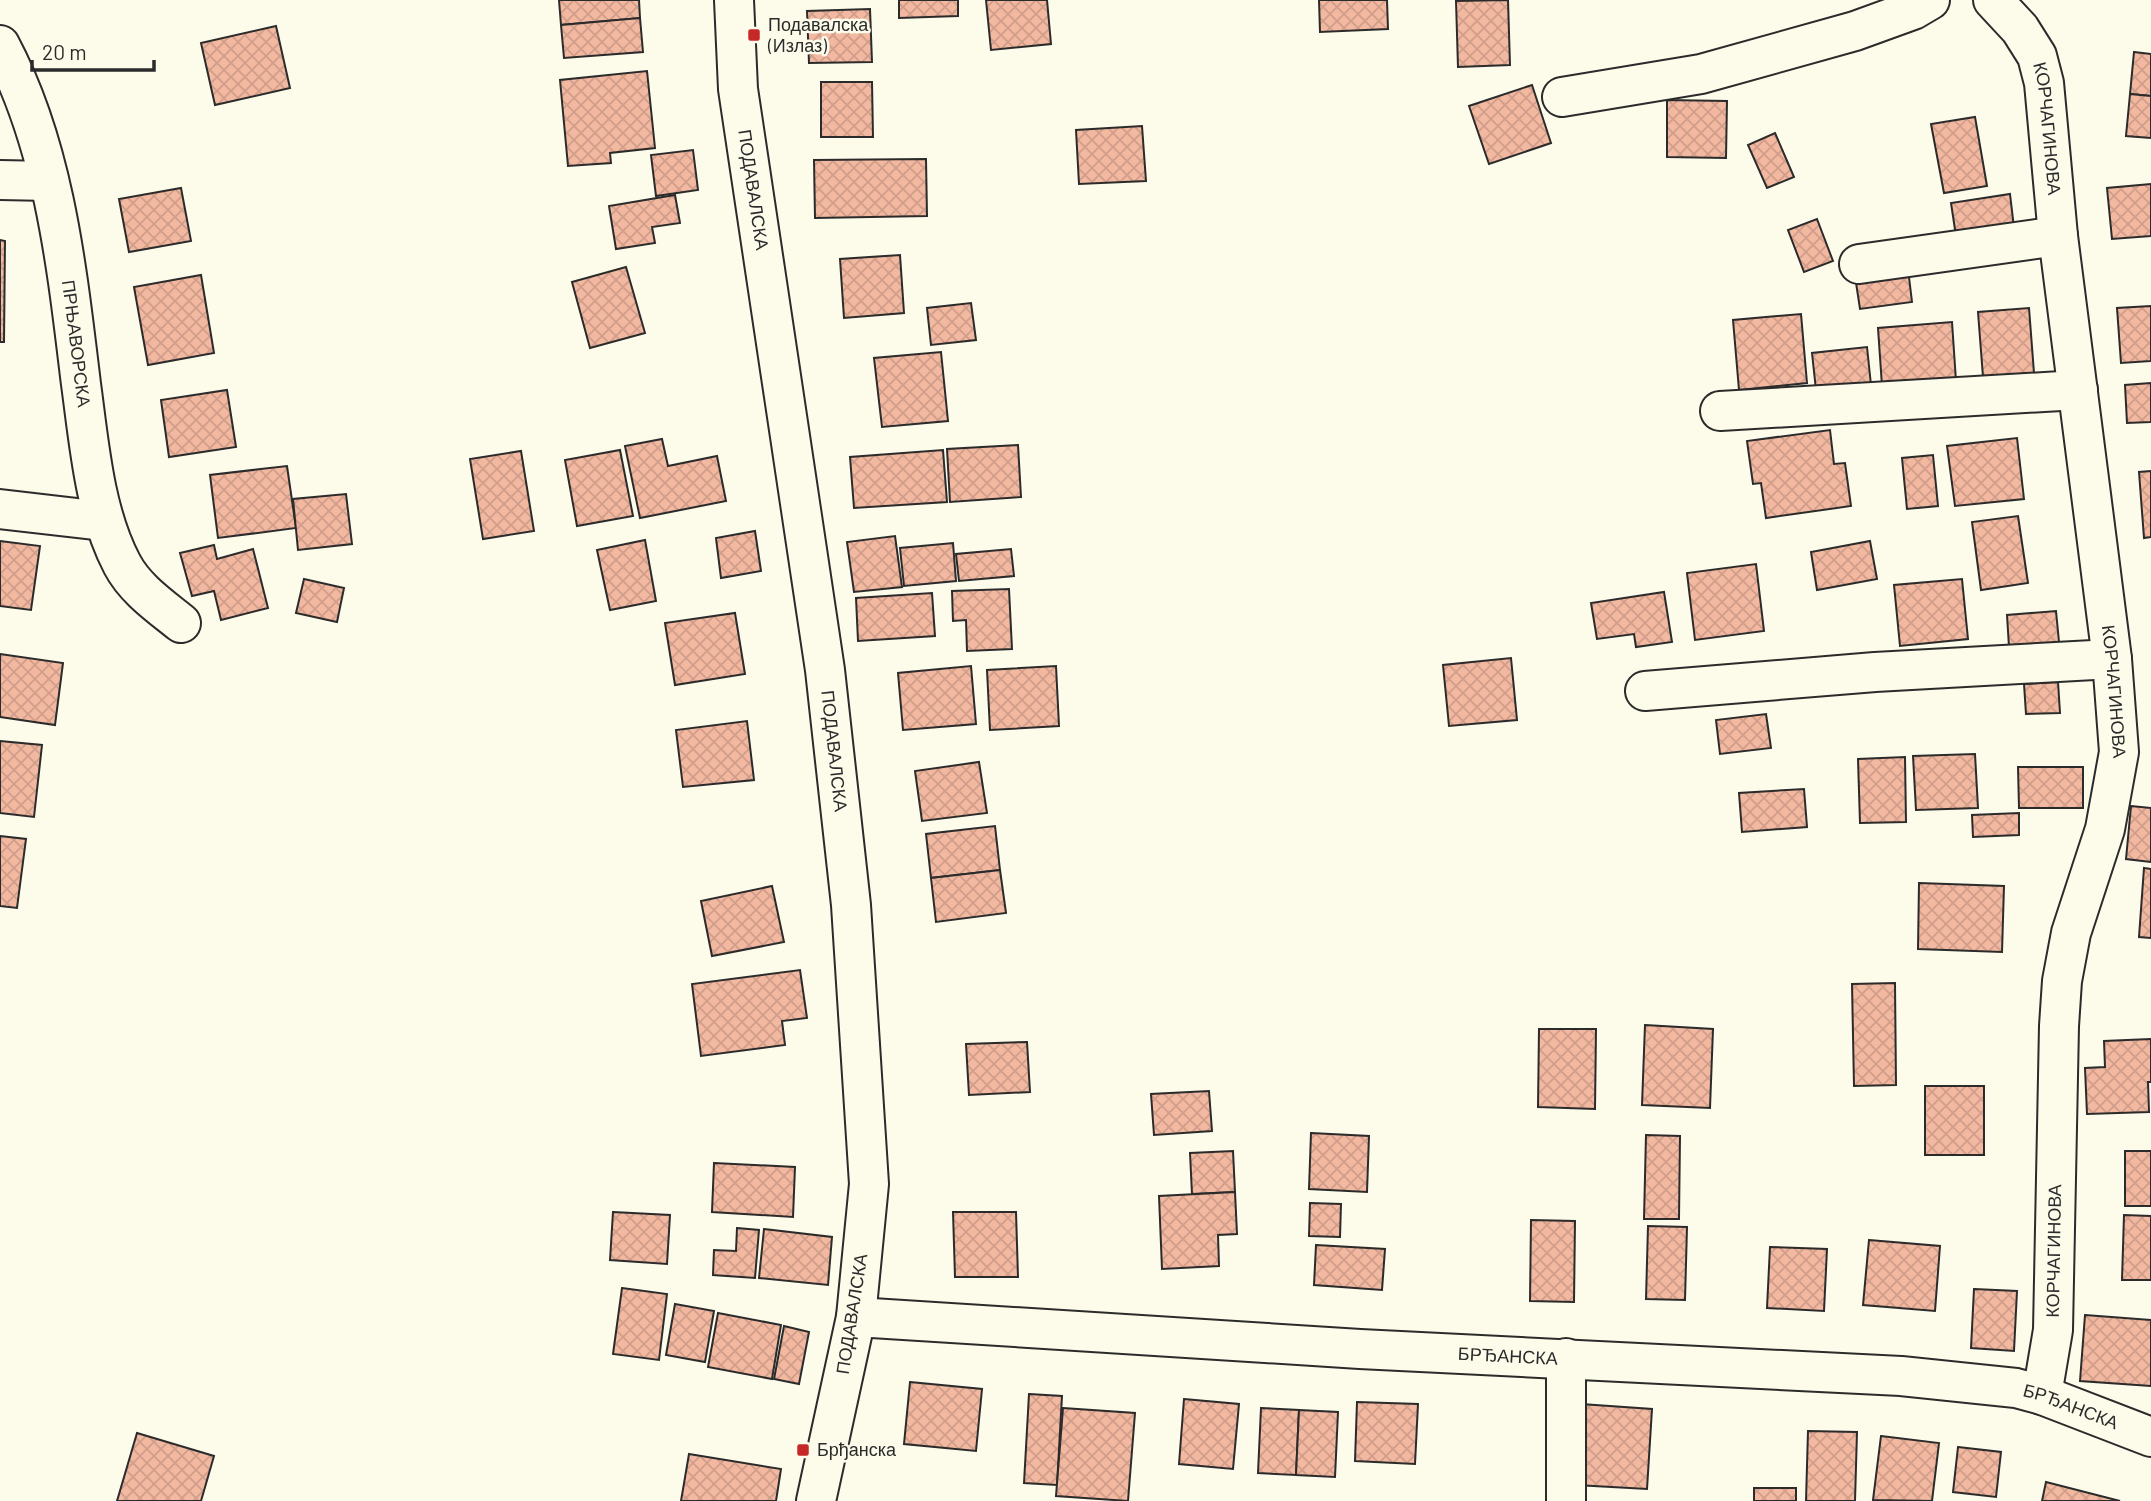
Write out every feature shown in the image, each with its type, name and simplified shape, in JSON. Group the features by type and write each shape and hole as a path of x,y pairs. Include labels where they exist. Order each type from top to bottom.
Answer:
{"street":[{"name":"ПОДАВАЛСКА","path":"734,0 738,89 825,670 851,905 869,1184 856,1317 816,1501"},
{"path":"1562,97 1701,74 1855,31 1930,0"},
{"name":"КОРЧАГИНОВА","path":"1993,0 2020,29 2042,68 2058,236 2112,659 2119,752 2105,829 2071,933 2062,981 2053,1331 2042,1395"},
{"name":"ПРЊАВОРСКА","path":"0,45 13,70 35,128 49,181 71,299 103,521 122,566 143,592 181,624"},
{"path":"0,180 49,181"},
{"path":"1859,264 2058,236"},
{"path":"1720,411 2078,390"},
{"path":"0,509 103,521"},
{"path":"1645,691 1875,672 2112,659"},
{"name":"БРЂАНСКА","path":"856,1317 1360,1349 1901,1376 2016,1388 2042,1395 2151,1437"},
{"path":"1566,1358 1566,1501"}],"building":[{"path":"559,0 639,0 640,18 561,25"},
{"path":"899,0 958,0 958,16 899,18"},
{"path":"986,0 1047,0 1051,44 991,50"},
{"path":"1319,0 1387,0 1388,29 1320,32"},
{"path":"1508,0 1510,65 1458,67 1456,1"},
{"path":"870,9 872,62 809,63 807,11"},
{"path":"640,18 643,52 564,58 561,25"},
{"path":"276,26 290,88 215,105 201,43"},
{"path":"2134,52 2151,54 2151,96 2130,94"},
{"path":"647,71 655,148 610,153 611,163 568,166 560,80"},
{"path":"821,82 872,82 873,137 821,137"},
{"path":"1532,85 1551,143 1489,164 1469,106"},
{"path":"2130,94 2151,96 2151,138 2126,136"},
{"path":"1667,100 1727,101 1726,158 1667,157"},
{"path":"1975,117 1987,186 1944,193 1931,124"},
{"path":"1142,126 1146,181 1079,184 1076,130"},
{"path":"1775,133 1794,177 1767,188 1748,145"},
{"path":"693,150 698,190 656,196 651,155"},
{"path":"926,159 927,216 815,218 814,160"},
{"path":"2151,184 2151,236 2112,239 2107,188"},
{"path":"181,188 191,241 129,252 119,199"},
{"path":"2010,194 2014,228 1956,236 1951,203"},
{"path":"675,195 680,223 652,227 655,243 616,249 609,206"},
{"path":"1817,219 1833,261 1804,272 1788,230"},
{"path":"0,240 5,241 4,342 0,342"},
{"path":"900,255 904,313 844,318 840,259"},
{"path":"626,267 645,333 590,348 572,282"},
{"path":"1908,269 1912,302 1860,309 1855,276"},
{"path":"201,275 214,353 148,365 134,287"},
{"path":"971,303 976,340 931,345 927,308"},
{"path":"2151,306 2151,361 2121,363 2117,308"},
{"path":"2029,308 2034,373 1983,377 1978,312"},
{"path":"1801,314 1807,383 1739,390 1733,320"},
{"path":"1952,322 1956,381 1882,386 1878,328"},
{"path":"1867,347 1871,385 1816,390 1812,353"},
{"path":"941,352 948,421 882,427 874,358"},
{"path":"2151,383 2151,422 2127,423 2125,385"},
{"path":"227,390 236,447 169,457 161,400"},
{"path":"1830,430 1834,464 1845,463 1851,506 1766,518 1761,483 1753,484 1747,441"},
{"path":"2017,438 2024,499 1955,506 1947,446"},
{"path":"662,439 668,466 717,456 726,501 640,518 625,446"},
{"path":"1018,445 1021,497 950,502 947,449"},
{"path":"620,450 633,516 577,526 565,460"},
{"path":"943,450 947,502 854,508 850,457"},
{"path":"521,451 534,531 483,539 470,459"},
{"path":"1933,455 1938,506 1907,509 1902,458"},
{"path":"287,466 296,528 218,538 210,475"},
{"path":"2151,471 2151,537 2144,538 2139,472"},
{"path":"346,494 352,544 298,550 293,499"},
{"path":"2018,516 2028,583 1981,590 1972,522"},
{"path":"755,531 761,571 721,578 716,538"},
{"path":"895,536 902,587 854,592 847,542"},
{"path":"645,540 656,601 610,610 597,550"},
{"path":"0,541 40,546 31,610 0,606"},
{"path":"1870,541 1877,579 1817,590 1811,552"},
{"path":"953,543 956,581 904,586 900,548"},
{"path":"214,545 217,559 253,549 268,608 221,620 214,591 192,596 180,553"},
{"path":"1011,549 1014,576 959,581 956,554"},
{"path":"1756,564 1764,631 1695,640 1687,573"},
{"path":"304,579 344,588 337,622 296,613"},
{"path":"1962,579 1968,639 1900,646 1894,585"},
{"path":"1009,589 1012,649 967,651 966,620 953,621 952,591"},
{"path":"1664,592 1672,642 1636,647 1634,634 1597,639 1591,603"},
{"path":"932,593 935,636 858,641 856,598"},
{"path":"2056,611 2059,642 2009,647 2007,615"},
{"path":"735,613 745,674 675,685 665,623"},
{"path":"0,654 63,663 55,725 0,717"},
{"path":"1511,658 1517,720 1449,726 1443,665"},
{"path":"971,666 976,724 903,730 898,673"},
{"path":"1056,666 1059,726 990,730 987,670"},
{"path":"2058,682 2060,713 2026,714 2024,684"},
{"path":"1766,714 1771,748 1720,754 1716,720"},
{"path":"747,721 754,780 683,787 676,730"},
{"path":"0,741 42,745 34,817 0,813"},
{"path":"1975,754 1978,808 1916,810 1913,756"},
{"path":"1905,757 1906,822 1860,823 1858,759"},
{"path":"979,762 987,813 922,821 915,771"},
{"path":"2018,767 2083,767 2083,808 2019,808"},
{"path":"1804,789 1807,827 1742,832 1739,793"},
{"path":"2131,806 2151,808 2151,862 2126,859"},
{"path":"2019,813 2019,835 1973,837 1972,815"},
{"path":"995,826 1000,870 931,878 926,834"},
{"path":"0,836 26,839 17,908 0,906"},
{"path":"2144,868 2151,869 2151,938 2139,937"},
{"path":"1000,870 1006,913 936,922 931,878"},
{"path":"1919,883 2004,886 2002,952 1918,949"},
{"path":"772,886 784,942 712,956 701,901"},
{"path":"800,970 807,1018 782,1021 785,1045 701,1056 692,984"},
{"path":"1895,983 1896,1085 1854,1086 1852,984"},
{"path":"1645,1025 1713,1029 1710,1108 1642,1105"},
{"path":"1539,1029 1596,1029 1595,1109 1538,1107"},
{"path":"2151,1039 2149,1112 2087,1114 2085,1068 2105,1067 2104,1041"},
{"path":"1027,1042 1030,1092 969,1095 966,1044"},
{"path":"1925,1086 1984,1086 1984,1155 1925,1155"},
{"path":"1209,1091 1212,1131 1154,1135 1151,1094"},
{"path":"1311,1133 1369,1136 1367,1192 1309,1189"},
{"path":"1646,1135 1680,1136 1679,1219 1644,1219"},
{"path":"1233,1151 1235,1192 1192,1194 1190,1153"},
{"path":"2125,1151 2151,1151 2151,1206 2125,1206"},
{"path":"714,1163 795,1167 793,1217 712,1212"},
{"path":"1235,1192 1237,1234 1218,1235 1219,1266 1162,1269 1159,1196"},
{"path":"1310,1203 1341,1204 1340,1237 1309,1236"},
{"path":"613,1212 670,1215 667,1264 610,1260"},
{"path":"953,1212 1016,1212 1018,1277 955,1277"},
{"path":"2124,1215 2151,1216 2151,1280 2122,1280"},
{"path":"1531,1220 1575,1221 1574,1302 1530,1301"},
{"path":"1648,1226 1687,1227 1685,1300 1646,1299"},
{"path":"737,1228 759,1230 755,1278 713,1275 714,1250 736,1251"},
{"path":"764,1229 832,1237 828,1285 759,1278"},
{"path":"1869,1240 1940,1246 1935,1311 1863,1305"},
{"path":"1316,1245 1385,1249 1382,1290 1314,1285"},
{"path":"1770,1247 1827,1249 1824,1311 1767,1308"},
{"path":"622,1288 667,1294 659,1360 613,1354"},
{"path":"1974,1289 2017,1291 2014,1351 1971,1348"},
{"path":"675,1304 714,1311 705,1362 666,1355"},
{"path":"718,1313 781,1325 772,1379 708,1367"},
{"path":"2085,1315 2151,1320 2151,1386 2080,1381"},
{"path":"784,1326 809,1332 799,1384 774,1379"},
{"path":"910,1382 982,1389 976,1451 904,1444"},
{"path":"1029,1394 1062,1396 1057,1485 1024,1483"},
{"path":"1184,1399 1239,1404 1233,1469 1179,1464"},
{"path":"1357,1402 1418,1404 1415,1464 1355,1461"},
{"path":"1581,1404 1652,1409 1647,1489 1576,1485"},
{"path":"1063,1408 1135,1413 1128,1501 1056,1496"},
{"path":"1261,1408 1299,1410 1296,1475 1258,1473"},
{"path":"1299,1410 1338,1412 1335,1477 1296,1475"},
{"path":"1808,1431 1857,1432 1855,1501 1806,1501"},
{"path":"137,1433 214,1456 201,1501 117,1501"},
{"path":"1881,1436 1939,1443 1932,1501 1873,1500"},
{"path":"1958,1447 2001,1452 1996,1497 1953,1492"},
{"path":"689,1454 781,1469 776,1501 681,1501"},
{"path":"2046,1482 2120,1501 2042,1501"},
{"path":"1754,1488 1796,1488 1796,1501 1754,1501"}],"place":[{"name":"Подавалска (Излаз)","path":"754,35"},
{"name":"Брђанска","path":"803,1450"}]}
